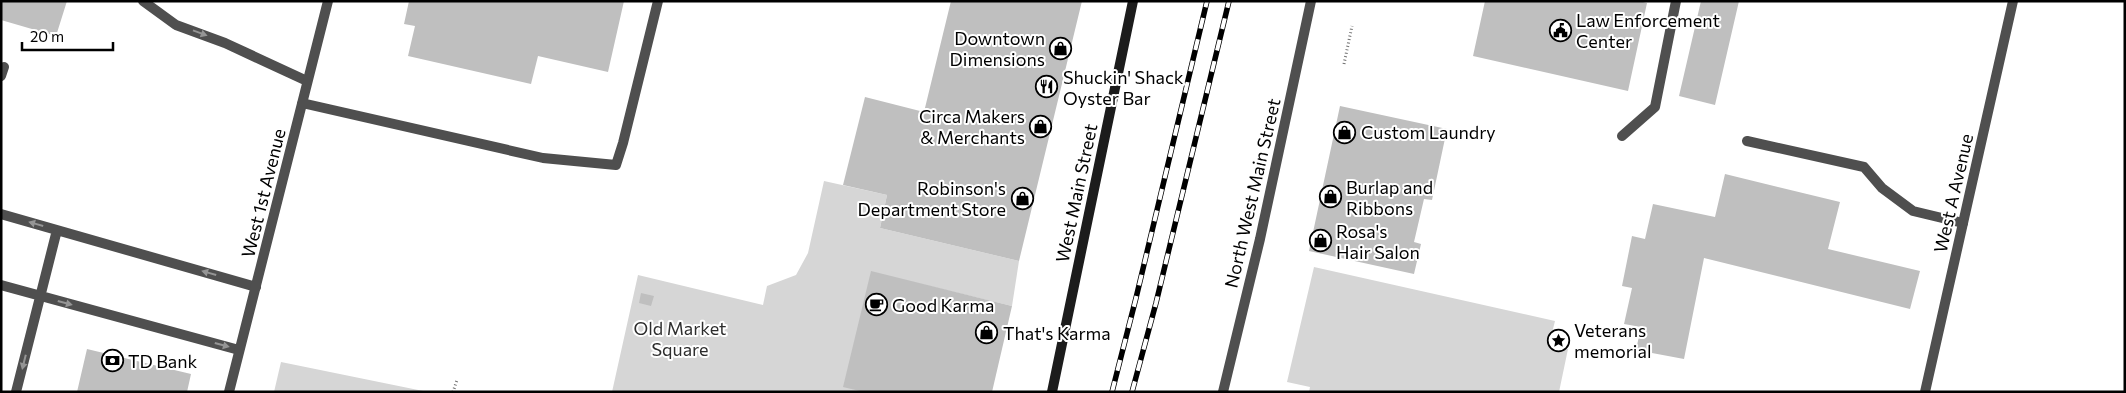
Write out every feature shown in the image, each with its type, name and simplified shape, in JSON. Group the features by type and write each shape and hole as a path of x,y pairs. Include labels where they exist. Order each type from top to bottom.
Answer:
{"main road":[{"name":"West Main Street","path":"1052,392 1133,1"}],"street":[{"path":"143,1 176,25 226,43 307,81"},
{"name":"West 1st Avenue","path":"229,392 328,1"},
{"path":"302,103 543,158 616,165 624,143 658,1"},
{"name":"North West Main Street","path":"1223,392 1260,240 1311,1"},
{"path":"1622,136 1655,107 1676,1"},
{"name":"West A Avenue","path":"1925,392 2013,1"},
{"path":"1747,141 1864,167 1882,188 1913,211 1963,223"},
{"path":"1,214 256,287"},
{"path":"16,392 57,230"},
{"path":"1,286 239,350"}],"path":[{"path":"1344,64 1352,26"},
{"path":"453,392 457,380"}],"green space":[{"name":"Old Market Square","path":"824,181 887,195 880,228 1019,261 1012,306 871,272 864,392 612,392 638,275 763,305 767,286 796,275 808,253"},
{"path":"1314,267 1555,321 1549,345 1568,349 1559,392 1309,392 1310,387 1287,382"},
{"path":"281,362 428,392 274,392"}],"building":[{"path":"1,1 67,1 56,36 1,20"},
{"path":"409,1 624,1 608,72 538,56 531,84 408,56 415,26 404,24"},
{"path":"951,1 1082,1 1019,261 880,228 887,195 843,185 865,97 924,112"},
{"name":"Law Enforcement Center","path":"1485,1 1639,1 1647,3 1628,91 1473,56"},
{"path":"1701,1 1739,1 1715,105 1679,96"},
{"path":"1340,106 1447,129 1432,200 1424,199 1414,242 1421,244 1414,274 1309,251"},
{"path":"1725,174 1840,202 1828,249 1920,271 1910,309 1704,258 1684,359 1636,350 1641,327 1624,324 1632,288 1622,286 1632,236 1645,239 1653,204 1715,217"},
{"path":"871,271 1012,306 992,392 864,392 843,387"},
{"path":"641,293 654,296 651,306 639,303"},
{"name":"TD Bank","path":"87,349 191,374 187,392 77,392"}],"railway":[{"path":"1112,392 1207,1"},
{"path":"1132,392 1156,303 1229,1"}],"place":[{"name":"Law Enforcement Center","path":"1560,30"},
{"name":"Downtown Dimensions","path":"1061,48"},
{"name":"Shuckin' Shack Oyster Bar","path":"1047,87"},
{"name":"Circa Makers & Merchants","path":"1041,126"},
{"name":"Custom Laundry","path":"1345,132"},
{"name":"Burlap and Ribbons","path":"1330,197"},
{"name":"Robinson's Department Store","path":"1022,198"},
{"name":"Rosa's Hair Salon","path":"1320,241"},
{"name":"Good Karma","path":"876,305"},
{"name":"That's Karma","path":"987,333"},
{"name":"Veterans memorial","path":"1558,340"},
{"name":"TD Bank","path":"112,361"}]}
